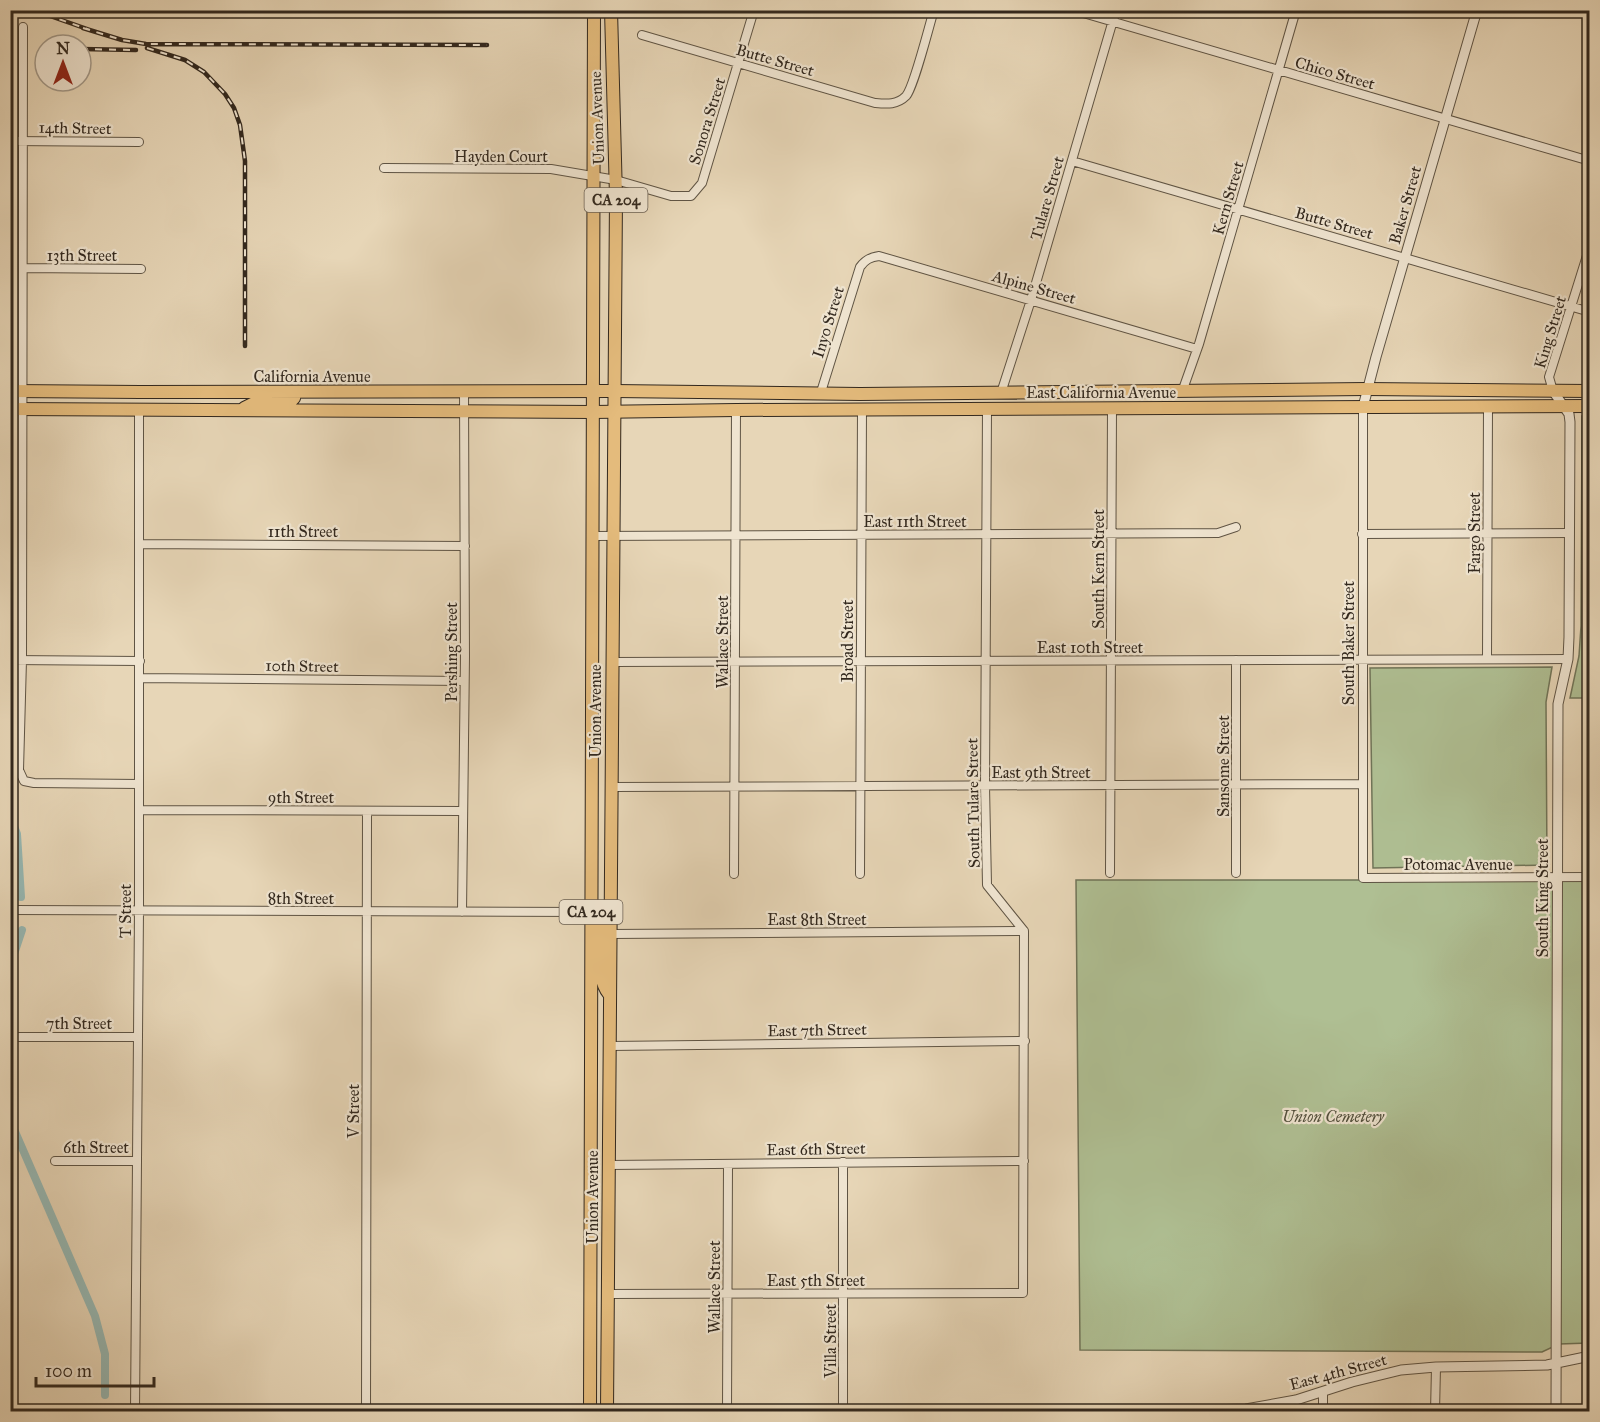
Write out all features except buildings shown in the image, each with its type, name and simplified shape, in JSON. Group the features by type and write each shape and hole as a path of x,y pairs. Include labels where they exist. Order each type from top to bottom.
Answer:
{"main road":[{"name":"Union Avenue","path":"590,1412 594,10"},
{"name":"Union Avenue","path":"607,1412 616,180 611,10"},
{"name":"East California Avenue","path":"614,390 919,393 1366,389 1590,391"},
{"name":"California Avenue","path":"16,391 614,390"},
{"path":"139,410 142,400 168,399 179,392"},
{"path":"240,410 254,403 292,400 295,392"},
{"path":"766,410 778,402 818,400 821,392"},
{"path":"1112,408 1116,402 1167,392"},
{"path":"862,409 863,404 874,400 919,393"},
{"path":"940,409 993,400 1001,393"},
{"name":"East California Avenue","path":"613,412 1590,406"},
{"path":"16,409 613,412"},
{"path":"591,912 600,923 601,979 610,995"}],"street":[{"name":"Sonora Street","path":"616,180 671,195 691,196 702,183 754,10"},
{"name":"Butte Street","path":"642,35 875,103 894,103 901,100 911,88 934,10"},
{"name":"Chico Street","path":"1073,10 1590,161"},
{"name":"Tulare Street","path":"1001,393 1031,300 1116,10"},
{"name":"Kern Street","path":"1182,392 1197,349 1296,10"},
{"name":"Baker Street","path":"1363,407 1366,389 1477,10"},
{"path":"23,27 23,268 16,391 22,660 19,770 24,780 34,783 139,784"},
{"name":"14th Street","path":"10,141 140,142"},
{"name":"Butte Street","path":"1072,161 1590,312"},
{"name":"Hayden Court","path":"384,168 551,169 616,180"},
{"name":"King Street","path":"1553,391 1549,377 1590,246"},
{"name":"Alpine Street","path":"864,261 879,256 1197,349"},
{"name":"Inyo Street","path":"821,392 857,275 864,261"},
{"name":"13th Street","path":"23,268 141,269"},
{"name":"South King Street","path":"1553,391 1569,414 1570,422 1568,659 1558,704 1556,1412"},
{"name":"Pershing Street","path":"462,912 465,681 464,392"},
{"name":"South Baker Street","path":"1363,407 1363,878"},
{"name":"Fargo Street","path":"1487,659 1488,407"},
{"name":"South Kern Street","path":"1110,873 1112,408"},
{"name":"Broad Street","path":"860,874 862,409"},
{"name":"South Tulare Street","path":"987,409 985,786 987,885 1024,931"},
{"name":"T Street","path":"135,1412 140,678 139,410"},
{"name":"Wallace Street","path":"734,874 736,410"},
{"name":"East 11th Street","path":"592,536 1218,533 1236,527"},
{"path":"1362,534 1569,533"},
{"name":"11th Street","path":"140,544 465,546"},
{"name":"East 10th Street","path":"612,662 1568,659"},
{"path":"10,660 140,661"},
{"name":"Sansome Street","path":"1236,660 1236,873"},
{"name":"10th Street","path":"140,678 465,681"},
{"name":"East 9th Street","path":"611,787 1362,784"},
{"name":"9th Street","path":"139,810 462,811"},
{"name":"V Street","path":"366,1412 368,811"},
{"name":"Potomac Avenue","path":"1363,878 1590,877"},
{"name":"8th Street","path":"10,910 591,912"},
{"path":"1024,931 1024,1161"},
{"name":"East 8th Street","path":"610,934 1024,931"},
{"name":"7th Street","path":"19,1037 138,1037"},
{"name":"East 7th Street","path":"610,1046 1025,1041"},
{"name":"6th Street","path":"55,1161 137,1161"},
{"name":"East 6th Street","path":"609,1165 1024,1161"},
{"name":"East 5th Street","path":"609,1294 1023,1293 1024,1161"},
{"name":"Villa Street","path":"843,1162 843,1411"},
{"name":"Wallace Street","path":"727,1411 728,1164"},
{"name":"East 4th Street","path":"1128,1412 1246,1409 1296,1400 1377,1375 1436,1367 1547,1365 1590,1356"},
{"path":"1436,1367 1436,1412"},
{"path":"1323,1392 1323,1412"},
{"path":"620,1412 964,1412"}],"green space":[{"path":"1582,416 1590,416 1590,698 1570,698 1579,656 1581,626"},
{"path":"1552,667 1546,702 1547,865 1373,868 1370,668"},
{"name":"Union Cemetery","path":"1076,880 1589,880 1589,1343 1559,1344 1542,1352 1080,1350"}],"waterway":[{"path":"10,816 17,834 21,897"},
{"path":"10,966 22,930"},
{"path":"10,1120 95,1316 105,1354 105,1395"}],"railway":[{"path":"33,10 90,30"},
{"path":"83,28 122,40 146,44 487,45"},
{"path":"147,48 185,60 204,72 225,94 234,108 240,125 245,161 245,346"},
{"path":"93,49 136,50"}]}
